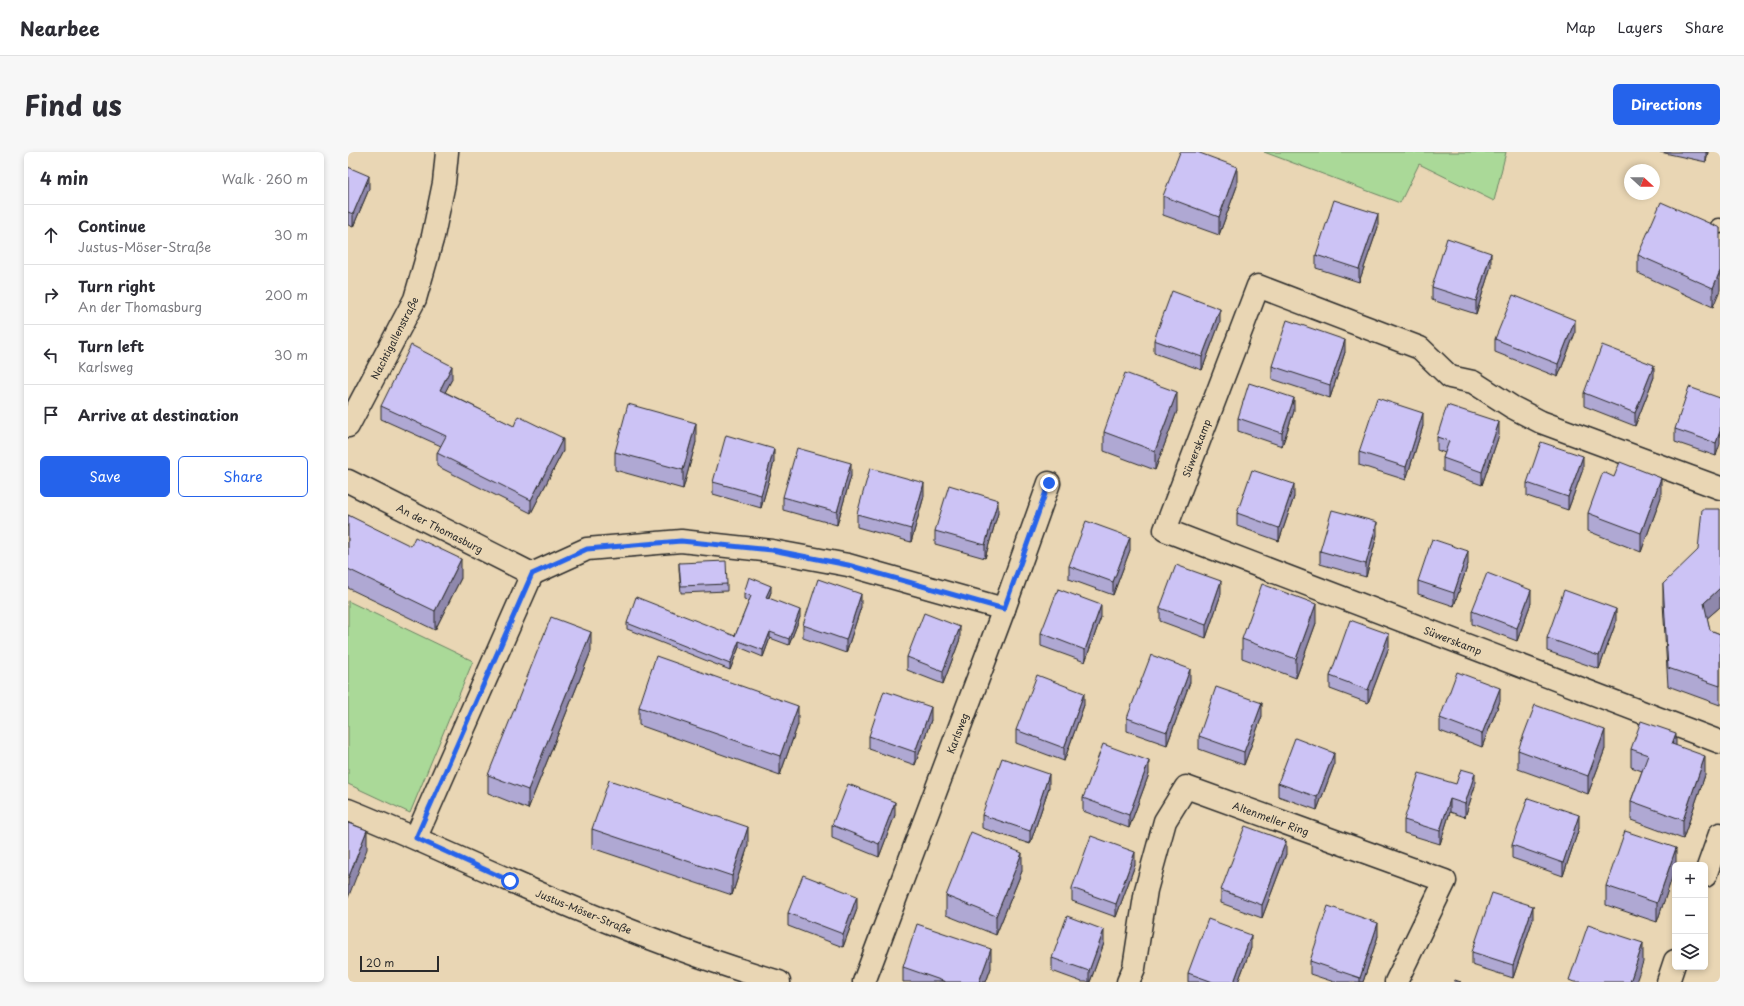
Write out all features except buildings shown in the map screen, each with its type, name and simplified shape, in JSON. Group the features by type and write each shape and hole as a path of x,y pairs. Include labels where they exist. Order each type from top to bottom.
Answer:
{"street":[{"name":"Nachtigallenstraße","path":"348,426 415,299 433,236 444,183 446,152"},
{"name":"Süwerskamp","path":"1720,488 1541,422 1512,407 1474,382 1450,377 1420,348 1258,286 1165,530 1720,742"},
{"name":"An der Thomasburg","path":"348,481 532,574"},
{"name":"Karlsweg","path":"864,982 1004,609 1049,483"},
{"path":"416,838 532,574 587,549 681,541 772,550 848,565 1004,609"},
{"name":"Altenmeller Ring","path":"1128,982 1134,968 1146,890 1165,821 1186,787 1444,881 1396,982"},
{"name":"Justus-Möser-Straße","path":"348,810 416,838 510,881 646,936 779,982"},
{"path":"1708,868 1720,834"},
{"path":"1668,982 1672,970"}],"green space":[{"path":"1264,152 1506,152 1494,201 1419,164 1400,203"},
{"path":"348,601 473,661 410,813 348,784"}],"route":[{"path":"510,881 416,838 532,574 587,549 681,541 772,550 848,565 1004,609 1049,483"}]}
